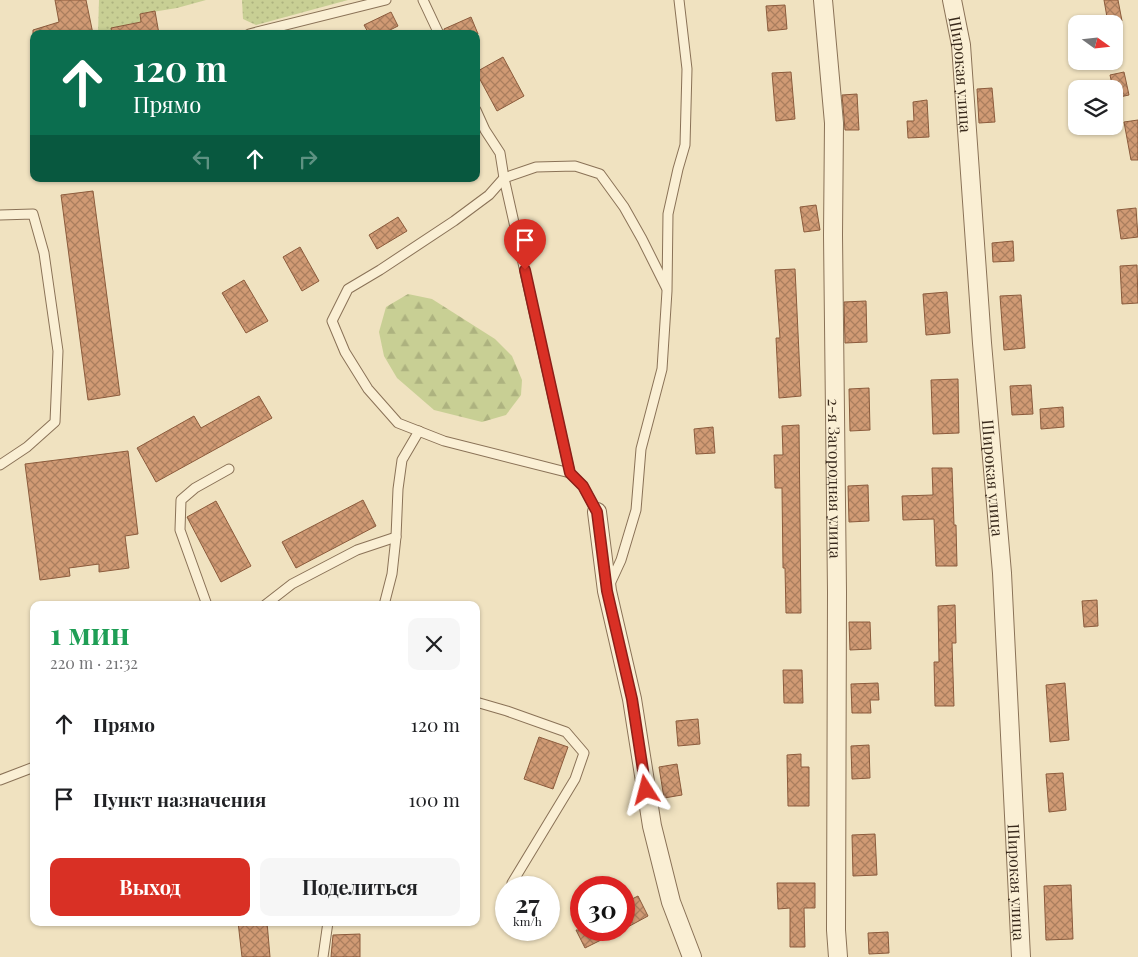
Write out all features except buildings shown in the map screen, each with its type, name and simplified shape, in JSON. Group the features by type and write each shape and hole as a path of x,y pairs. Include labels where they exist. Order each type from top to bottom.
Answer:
{"street":[{"name":"2-я Загородная улица","path":"823,0 834,123 833,235 837,592 836,930 838,957"},
{"name":"Широкая улица","path":"952,0 961,45 988,419 1002,573 1021,957"},
{"path":"597,512 607,591 632,699 652,826 671,902 692,957"}],"lane":[{"path":"265,30 386,0"},
{"path":"423,0 437,30"},
{"path":"607,591 621,560 636,510 641,449 662,370 667,291 668,214 685,145 687,69 679,0"},
{"path":"480,118 500,153 570,473"},
{"path":"597,512 583,486 570,473 444,440 398,423 368,389 345,352 332,321 348,289 454,221 489,195 504,178 536,167 575,166 600,174 624,207 667,291"},
{"path":"0,215 33,214 44,253 58,351 54,422 27,447 0,465"},
{"path":"385,601 392,574 402,460 419,431"},
{"path":"206,601 180,530 181,500 195,488 229,470"},
{"path":"270,601 292,584 356,550 396,538"},
{"path":"480,703 566,732 584,753 575,780 516,876"},
{"path":"0,780 30,769"},
{"path":"323,957 327,926"}],"green space":[{"path":"99,0 206,0 177,8 140,14 141,22 127,25 128,30 98,30"},
{"path":"242,0 348,0 256,25 243,19"},
{"path":"408,294 432,299 495,339 512,356 522,380 521,395 506,415 482,422 434,410 397,378 384,356 379,332 386,307"}],"route":[{"path":"525,270 570,473 583,486 597,512 607,591 632,699 646,790"}]}
